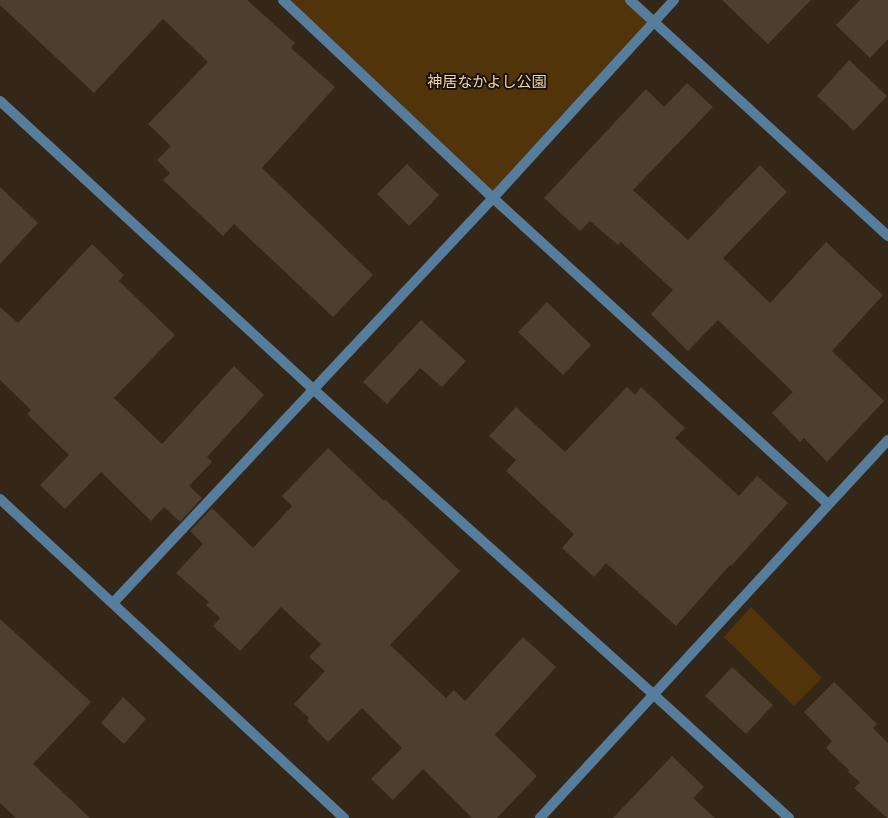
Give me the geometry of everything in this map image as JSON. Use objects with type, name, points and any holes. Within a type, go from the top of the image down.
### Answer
[{"type":"street","points":[[283,0],[493,198],[828,504]]},
{"type":"street","points":[[630,0],[888,236]]},
{"type":"street","points":[[113,603],[493,198],[674,0]]},
{"type":"street","points":[[0,101],[313,389],[789,818]]},
{"type":"street","points":[[540,818],[888,440]]},
{"type":"street","points":[[0,499],[344,818]]},
{"type":"green space","name":"神居なかよし公園","points":[[283,0],[630,0],[653,22],[493,198]]},
{"type":"green space","points":[[751,607],[822,678],[794,706],[724,637]]},
{"type":"building","points":[[0,0],[247,0],[295,43],[291,48],[335,87],[262,168],[373,275],[333,317],[234,224],[223,236],[163,180],[170,173],[157,160],[171,146],[148,124],[208,62],[163,19],[94,93],[0,5]]},
{"type":"building","points":[[722,0],[811,0],[768,44]]},
{"type":"building","points":[[860,0],[888,0],[888,39],[870,58],[836,25]]},
{"type":"building","points":[[849,60],[887,96],[854,131],[817,96]]},
{"type":"building","points":[[687,83],[713,107],[633,190],[688,240],[760,165],[787,192],[723,258],[770,303],[826,242],[883,295],[832,351],[884,401],[827,462],[804,438],[800,442],[772,413],[793,392],[718,320],[688,351],[651,314],[673,290],[621,242],[618,245],[590,221],[580,231],[544,198],[646,89],[664,107]]},
{"type":"building","points":[[407,164],[439,195],[409,226],[377,194]]},
{"type":"building","points":[[0,187],[38,223],[0,264]]},
{"type":"building","points":[[92,244],[124,275],[119,281],[175,335],[114,398],[162,444],[234,366],[264,395],[207,457],[212,462],[189,486],[202,498],[180,522],[164,507],[151,521],[101,472],[65,509],[40,485],[69,455],[27,414],[31,410],[0,380],[0,307],[18,323]]},
{"type":"building","points":[[547,302],[591,345],[563,375],[518,332]]},
{"type":"building","points":[[421,320],[466,361],[442,387],[420,368],[387,404],[363,382]]},
{"type":"building","points":[[627,387],[635,395],[641,387],[685,428],[675,438],[739,496],[757,476],[788,503],[676,626],[606,563],[594,577],[562,548],[574,534],[506,471],[516,460],[489,436],[516,407],[565,452]]},
{"type":"building","points":[[328,448],[384,501],[385,499],[460,571],[390,645],[446,698],[454,690],[465,701],[523,637],[556,667],[495,735],[537,776],[497,818],[472,818],[423,769],[393,800],[371,779],[402,748],[362,708],[328,742],[307,721],[309,718],[294,704],[325,671],[309,657],[321,644],[281,607],[240,651],[213,626],[220,618],[206,605],[209,602],[176,573],[203,544],[190,531],[212,508],[253,548],[292,506],[282,496]]},
{"type":"building","points":[[0,619],[91,702],[33,764],[90,818],[16,818],[0,803]]},
{"type":"building","points":[[732,667],[773,705],[746,734],[705,696]]},
{"type":"building","points":[[834,682],[877,724],[873,728],[888,743],[888,818],[854,788],[860,782],[826,748],[832,741],[804,712]]},
{"type":"building","points":[[123,697],[146,719],[124,744],[101,723]]},
{"type":"building","points":[[672,756],[704,787],[693,798],[715,818],[613,818]]}]
